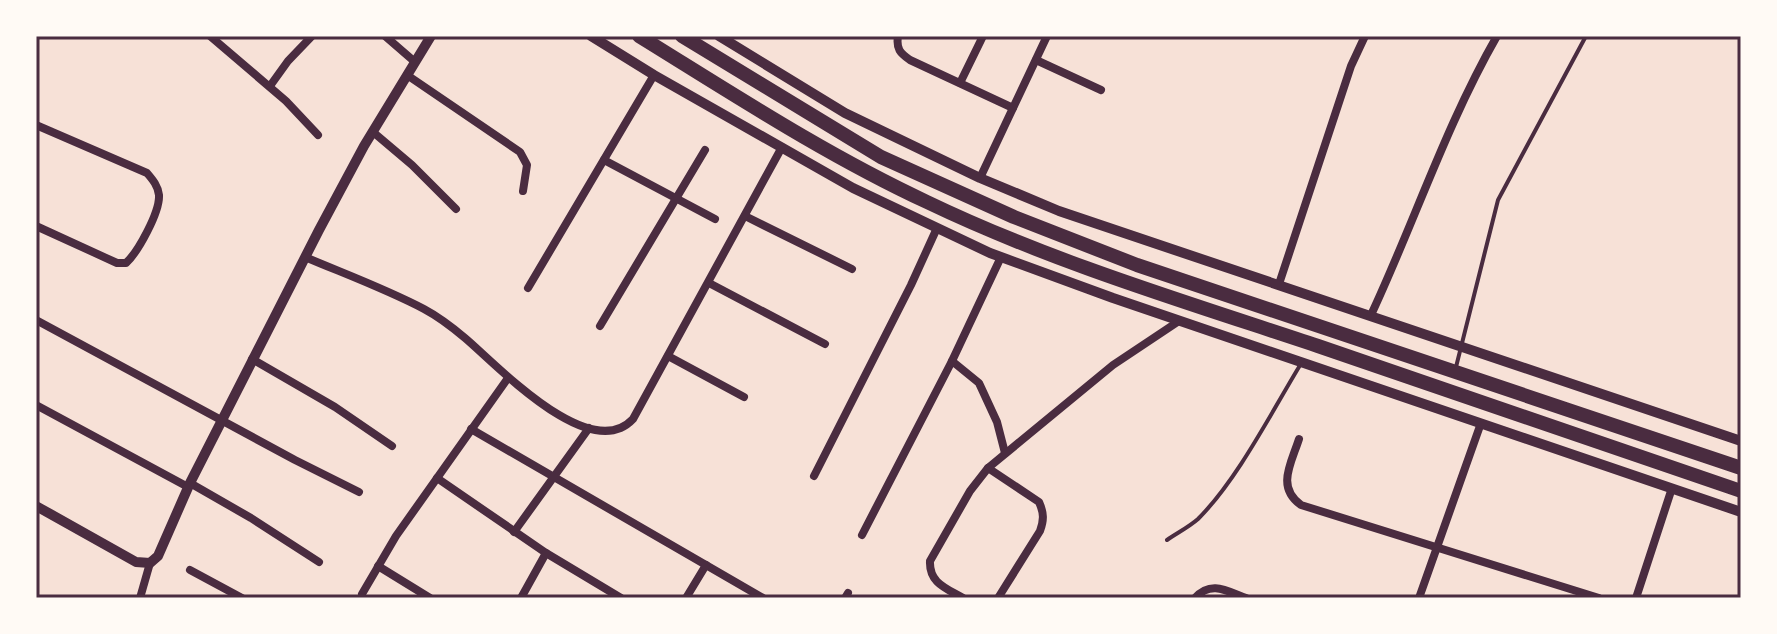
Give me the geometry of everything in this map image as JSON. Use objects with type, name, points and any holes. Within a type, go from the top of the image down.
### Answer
[{"type":"highway","points":[[639,36],[809,141],[868,173],[1004,236],[1136,286],[1454,391],[1741,491]]},
{"type":"highway","points":[[682,36],[840,134],[940,185],[1137,265],[1741,468]]},
{"type":"street","points":[[210,36],[270,86],[318,135]]},
{"type":"street","points":[[220,45],[226,36]]},
{"type":"street","points":[[270,86],[312,36]]},
{"type":"street","points":[[385,36],[415,62]]},
{"type":"street","points":[[140,598],[150,563],[163,550],[189,485],[252,359],[364,146],[431,36]]},
{"type":"street","points":[[591,36],[853,188],[1001,257],[1179,321],[1741,512]]},
{"type":"street","points":[[719,36],[845,113],[980,178],[1059,211],[1741,441]]},
{"type":"street","points":[[898,36],[900,52],[1013,108]]},
{"type":"street","points":[[960,83],[983,36]]},
{"type":"street","points":[[980,178],[1047,36]]},
{"type":"street","points":[[1279,284],[1351,66],[1365,36]]},
{"type":"street","points":[[1371,315],[1449,131],[1497,36]]},
{"type":"street","points":[[1036,60],[1101,90]]},
{"type":"street","points":[[407,75],[520,152],[527,165],[523,191]]},
{"type":"street","points":[[528,288],[654,75]]},
{"type":"street","points":[[36,125],[147,173],[156,184],[159,198],[150,225],[133,257],[126,263],[117,263],[38,228],[36,240]]},
{"type":"street","points":[[373,132],[456,209]]},
{"type":"street","points":[[305,257],[424,309],[468,340],[508,378],[564,418],[605,432],[618,430],[633,419],[782,147]]},
{"type":"street","points":[[600,326],[705,150]]},
{"type":"street","points":[[604,160],[715,219]]},
{"type":"street","points":[[745,216],[852,269]]},
{"type":"street","points":[[814,476],[937,228]]},
{"type":"street","points":[[862,535],[952,361],[1001,257]]},
{"type":"street","points":[[709,283],[825,344]]},
{"type":"street","points":[[36,320],[359,492]]},
{"type":"street","points":[[963,598],[935,582],[929,572],[930,561],[970,491],[1005,453],[1113,365],[1179,321]]},
{"type":"street","points":[[668,356],[744,397]]},
{"type":"street","points":[[252,359],[335,407],[392,446]]},
{"type":"street","points":[[952,361],[979,383],[997,422],[1005,453]]},
{"type":"street","points":[[362,594],[437,478],[508,378]]},
{"type":"street","points":[[36,405],[251,518],[319,562]]},
{"type":"street","points":[[1419,598],[1481,423]]},
{"type":"street","points":[[514,532],[589,428]]},
{"type":"street","points":[[471,429],[763,598]]},
{"type":"street","points":[[1299,439],[1287,488],[1291,497],[1301,505],[1599,598]]},
{"type":"street","points":[[988,468],[1039,502],[1044,520],[998,598]]},
{"type":"street","points":[[437,478],[607,594],[621,598]]},
{"type":"street","points":[[1636,598],[1672,488]]},
{"type":"street","points":[[36,506],[136,562],[150,563]]},
{"type":"street","points":[[521,598],[546,553]]},
{"type":"street","points":[[686,598],[706,565]]},
{"type":"street","points":[[378,566],[430,598]]},
{"type":"street","points":[[190,570],[240,598]]},
{"type":"street","points":[[1195,598],[1204,589],[1212,587],[1246,598]]},
{"type":"lane","points":[[1455,370],[1498,200],[1586,36]]},
{"type":"lane","points":[[1167,540],[1197,520],[1213,500],[1302,362]]}]
